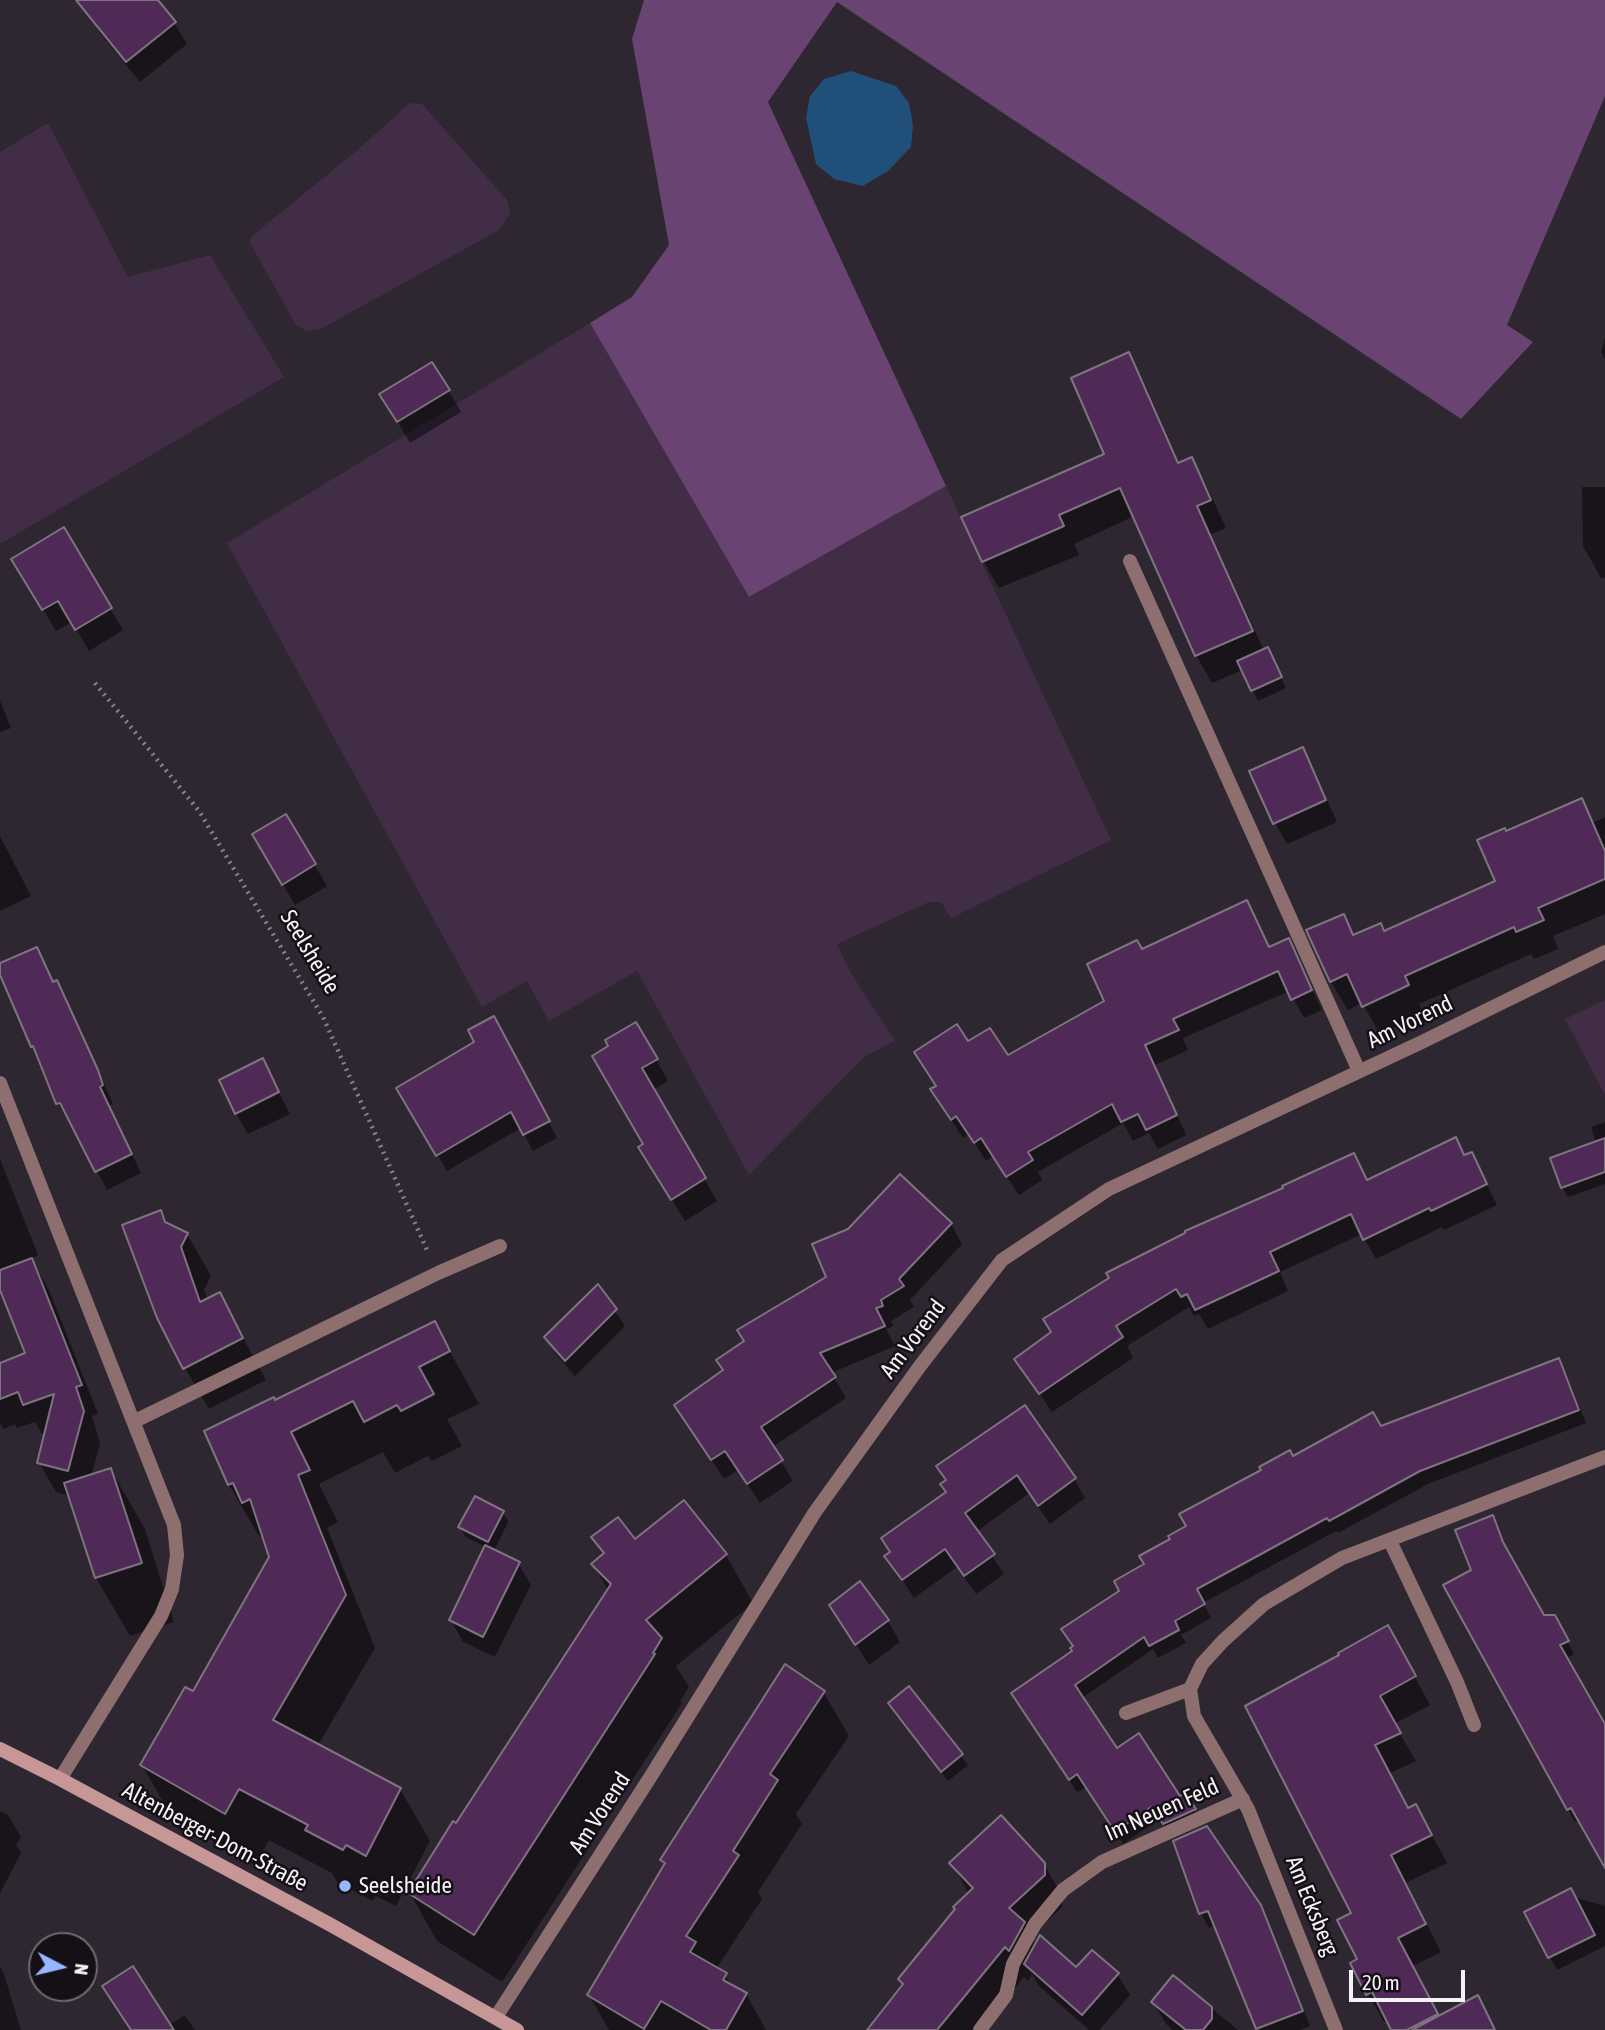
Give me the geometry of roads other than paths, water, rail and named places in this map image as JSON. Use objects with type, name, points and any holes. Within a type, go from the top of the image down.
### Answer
[{"type":"main road","name":"Altenberger-Dom-Straße","points":[[0,1749],[60,1779],[517,2030]]},
{"type":"street","points":[[1130,561],[1359,1071]]},
{"type":"street","name":"Am Vorend","points":[[496,2017],[651,1776],[815,1512],[920,1366],[1002,1260],[1109,1189],[1605,951]]},
{"type":"street","points":[[0,1083],[135,1421],[174,1525],[177,1555],[172,1589],[161,1616],[60,1779]]},
{"type":"street","points":[[135,1421],[438,1273],[500,1246]]},
{"type":"street","points":[[1126,1713],[1190,1689],[1202,1664],[1264,1604],[1342,1558],[1605,1457]]},
{"type":"street","points":[[1390,1541],[1474,1724]]},
{"type":"street","name":"Im Neuen Feld","points":[[981,2030],[1006,1995],[1013,1964],[1035,1924],[1063,1891],[1102,1862],[1243,1800],[1194,1716],[1190,1689]]},
{"type":"street","name":"Am Ecksberg","points":[[1243,1800],[1336,2030]]},
{"type":"water","points":[[851,71],[896,86],[909,103],[913,125],[911,147],[888,171],[863,186],[834,179],[816,164],[806,118],[810,96],[824,79]]},
{"type":"place","name":"Seelsheide","points":[[345,1886]]}]
